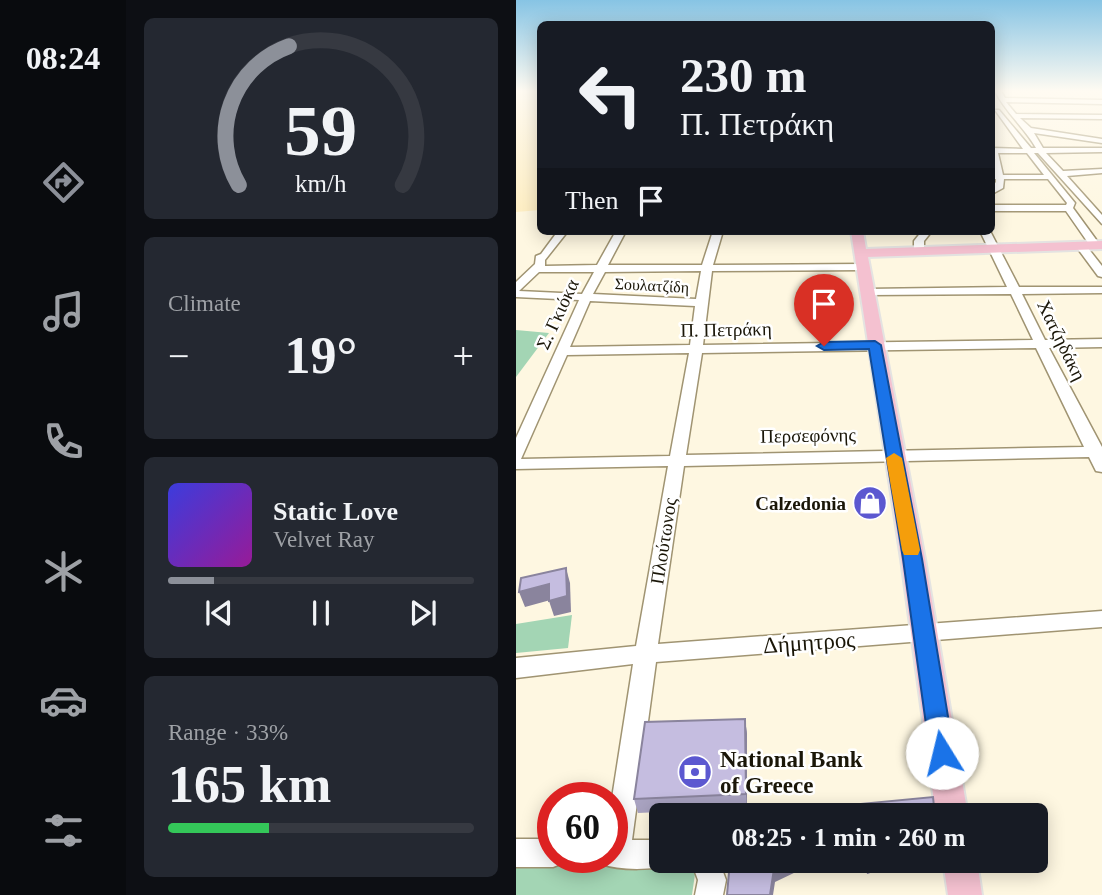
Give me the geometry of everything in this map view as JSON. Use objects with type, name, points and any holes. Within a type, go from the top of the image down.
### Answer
[{"type":"main road","points":[[858,235],[950,803]]},
{"type":"main road","points":[[862,260],[919,250],[1098,245]]},
{"type":"main road","points":[[961,873],[965,895]]},
{"type":"street","points":[[1013,133],[1071,203],[1069,208]]},
{"type":"street","points":[[1031,133],[1040,150],[1102,221]]},
{"type":"street","points":[[1047,133],[1102,141]]},
{"type":"street","points":[[995,151],[1102,150]]},
{"type":"street","points":[[1061,174],[1102,171]]},
{"type":"street","points":[[996,183],[1013,177],[1051,177]]},
{"type":"street","points":[[995,208],[1069,208]]},
{"type":"street","points":[[1069,208],[1098,245]]},
{"type":"street","points":[[516,291],[540,265],[540,258],[552,248],[560,235]]},
{"type":"street","name":"Σ. Γκιόκα","points":[[516,455],[586,297],[619,235]]},
{"type":"street","name":"Πλούτωνος","points":[[626,782],[708,267],[717,235]]},
{"type":"street","points":[[919,250],[919,241],[924,235]]},
{"type":"street","name":"Χατζηδάκη","points":[[987,235],[1099,457]]},
{"type":"street","points":[[1080,245],[1102,274]]},
{"type":"street","points":[[535,269],[708,267],[862,260]]},
{"type":"street","points":[[868,292],[1102,290]]},
{"type":"street","name":"Σουλατζίδη","points":[[516,291],[703,303]]},
{"type":"street","name":"Π. Πετράκη","points":[[561,351],[1102,343]]},
{"type":"street","name":"Περσεφόνης","points":[[516,464],[893,454],[1099,457]]},
{"type":"street","name":"Δήμητρος","points":[[516,668],[645,654],[1102,619]]},
{"type":"street","points":[[516,853],[537,853]]},
{"type":"street","points":[[628,854],[649,854]]},
{"type":"street","points":[[709,873],[711,880],[709,895]]},
{"type":"shaded area","points":[[516,133],[537,133],[537,210],[516,212]]},
{"type":"green space","points":[[516,330],[549,333],[516,377]]},
{"type":"green space","points":[[572,615],[568,648],[516,653],[516,624]]},
{"type":"green space","points":[[516,861],[537,862],[537,873],[628,873],[628,865],[649,865],[649,873],[695,873],[692,895],[516,895]]},
{"type":"building","points":[[566,568],[567,596],[549,601],[549,584],[519,592],[521,578]]},
{"type":"building","name":"National Bank of Greece","points":[[745,719],[746,794],[634,799],[645,722]]},
{"type":"building","points":[[933,797],[934,803],[870,803]]},
{"type":"building","points":[[729,873],[773,873],[770,895],[727,895]]},
{"type":"slow traffic","points":[[894,458],[911,550]]},
{"type":"place","name":"Calzedonia","points":[[870,503]]},
{"type":"place","name":"National Bank of Greece","points":[[695,772]]},
{"type":"route","points":[[824,346],[875,345],[913,559],[942,753]]}]
